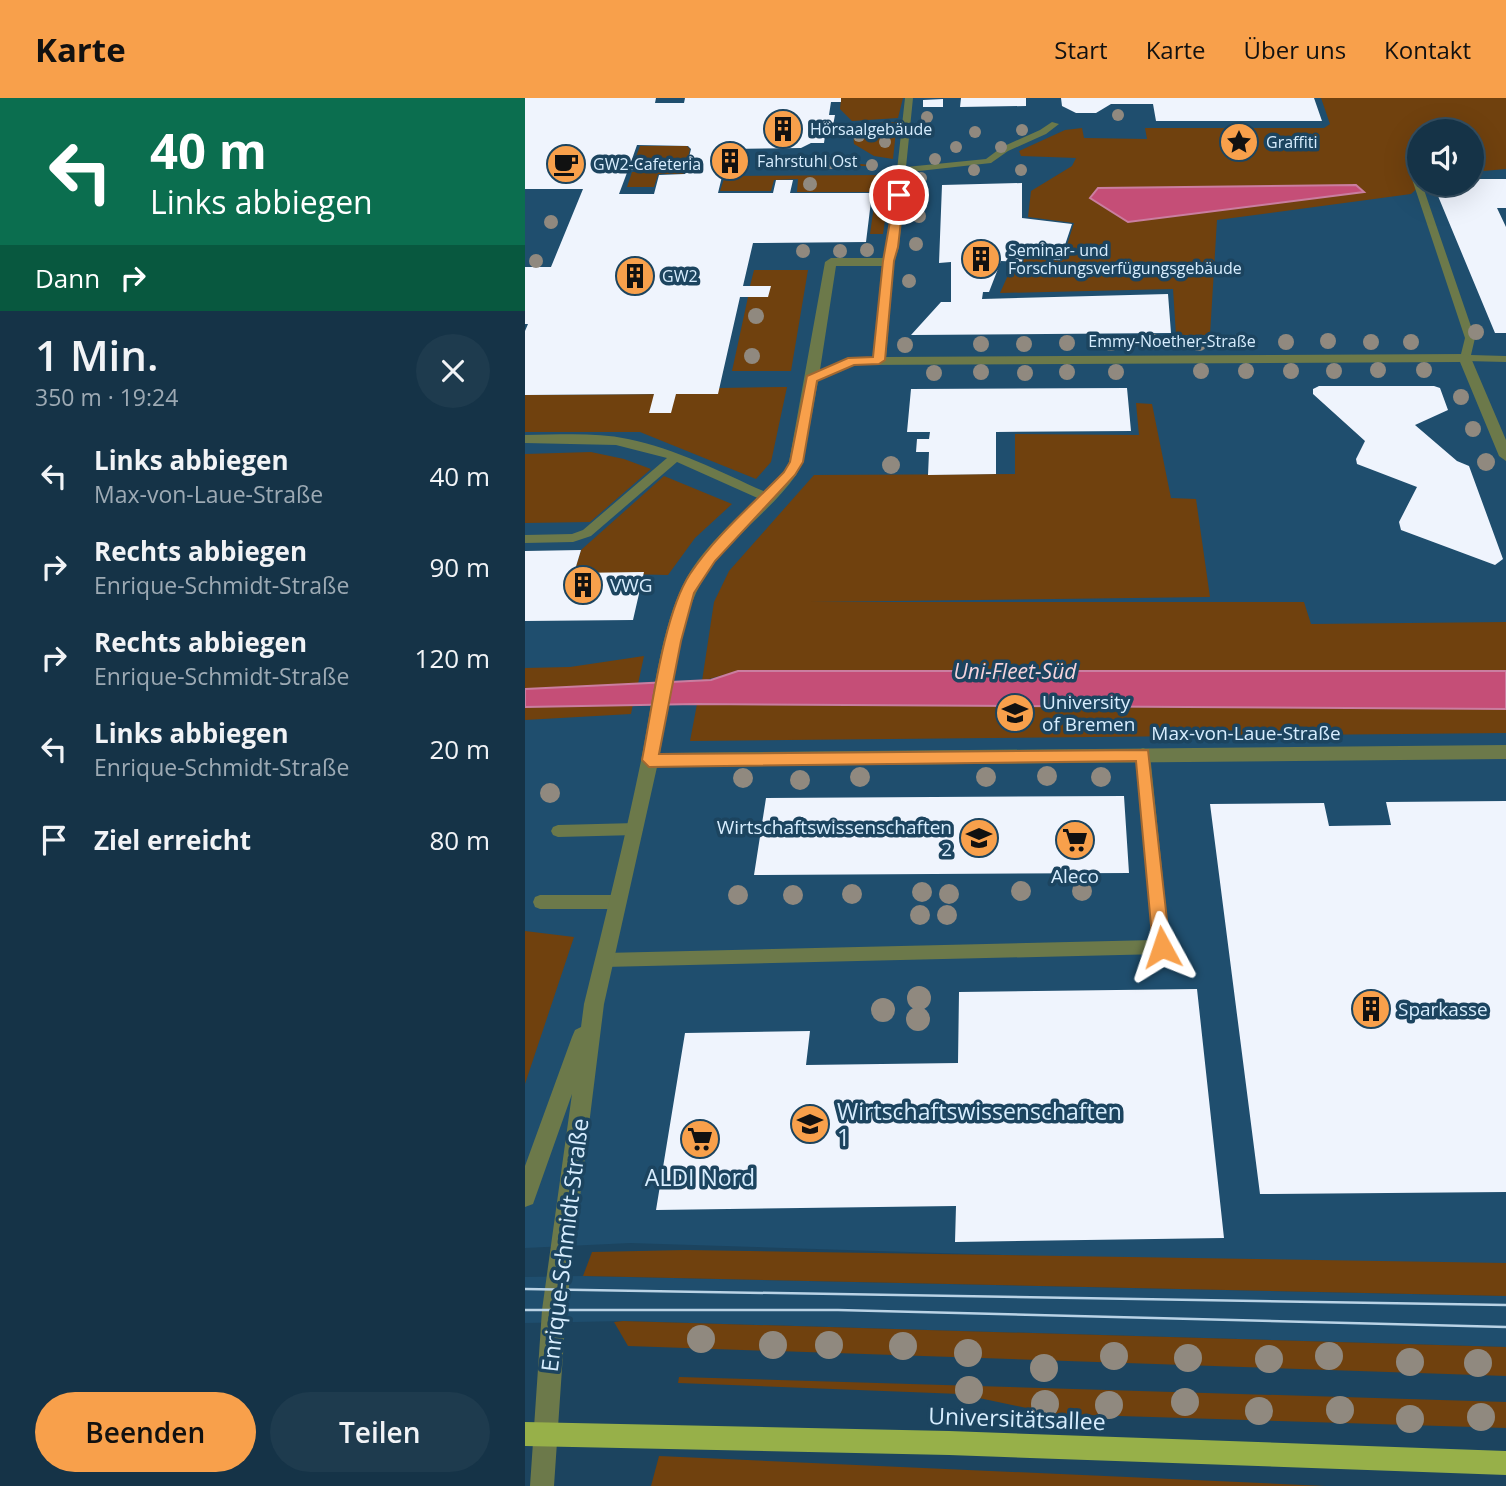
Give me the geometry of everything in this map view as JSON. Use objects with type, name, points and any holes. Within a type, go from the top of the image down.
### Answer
[{"type":"main road","name":"Universitätsallee","points":[[535,1434],[963,1444],[1506,1463]]},
{"type":"street","points":[[812,379],[852,361],[879,360],[888,261],[893,247],[901,170]]},
{"type":"street","name":"Enrique-Schmidt-Straße","points":[[542,1486],[535,1434],[594,1004],[636,829],[665,676],[682,610],[694,579],[710,557],[789,475],[796,462],[831,262],[888,261]]},
{"type":"street","points":[[1465,358],[1506,456]]},
{"type":"street","name":"Emmy-Noether-Straße","points":[[879,360],[1465,358]]},
{"type":"street","name":"Max-von-Laue-Straße","points":[[649,760],[1506,752]]},
{"type":"street","name":"Enrique-Schmidt-Straße","points":[[525,1196],[594,1004]]},
{"type":"lane","points":[[909,98],[901,170],[988,161],[1005,149],[1055,124]]},
{"type":"lane","points":[[1422,196],[1470,338],[1465,358],[1506,359]]},
{"type":"lane","points":[[525,439],[581,439],[628,443],[674,458],[766,498]]},
{"type":"lane","points":[[525,539],[573,538],[587,533],[674,458]]},
{"type":"lane","points":[[604,960],[1162,947],[1143,754]]},
{"type":"lane","points":[[558,831],[636,829]]},
{"type":"lane","points":[[540,902],[618,902]]},
{"type":"shaded area","name":"University of Bremen","points":[[525,98],[1506,98],[1506,1271],[630,1243],[525,1248]]},
{"type":"shaded area","points":[[841,98],[903,98],[898,118],[852,121],[840,109]]},
{"type":"shaded area","points":[[1321,98],[1506,98],[1506,169],[1484,171],[1484,119],[1407,119],[1407,195],[1217,220],[1210,335],[1176,335],[1173,289],[1000,293],[1013,264],[1023,263],[1024,258],[1062,261],[1074,223],[1028,217],[1031,191],[1072,166],[1076,158],[1021,156],[1019,151],[1065,130],[1082,128],[1084,138],[1147,139],[1145,128],[1324,128],[1330,124]]},
{"type":"shaded area","points":[[897,122],[893,159],[874,156],[854,144],[854,136],[862,127]]},
{"type":"shaded area","points":[[640,146],[687,146],[690,149],[684,174],[658,174],[654,187],[627,187],[632,172],[653,171],[656,163],[634,162]]},
{"type":"shaded area","points":[[793,156],[878,166],[790,166]]},
{"type":"shaded area","points":[[886,175],[891,179],[883,234],[870,234],[876,192],[797,192],[798,179],[774,180],[771,191],[720,191],[725,176]]},
{"type":"shaded area","points":[[754,270],[808,270],[791,371],[732,371],[748,297],[768,296],[770,286],[750,286]]},
{"type":"shaded area","points":[[787,387],[771,462],[756,479],[640,432],[525,432],[525,395],[676,394],[719,388]]},
{"type":"shaded area","points":[[1136,403],[1152,404],[1171,498],[1196,499],[1210,597],[811,602],[1304,602],[1311,624],[1506,622],[1506,671],[738,671],[702,681],[714,602],[729,571],[814,475],[1015,474],[1015,434],[1139,435]]},
{"type":"shaded area","points":[[591,452],[624,459],[651,469],[590,522],[525,523],[525,454]]},
{"type":"shaded area","points":[[664,476],[732,504],[695,538],[668,575],[574,573],[581,550]]},
{"type":"shaded area","points":[[644,656],[638,684],[525,689],[525,668],[570,667]]},
{"type":"shaded area","points":[[633,704],[631,714],[525,720],[525,707]]},
{"type":"shaded area","points":[[697,704],[1506,709],[1506,733],[690,741]]},
{"type":"shaded area","points":[[525,931],[574,937],[525,1084]]},
{"type":"shaded area","points":[[686,1250],[1506,1263],[1506,1296],[583,1276],[592,1252]]},
{"type":"shaded area","points":[[583,1276],[1506,1296],[1506,1347],[623,1321],[525,1323],[525,1277]]},
{"type":"shaded area","points":[[614,1322],[1506,1347],[1506,1376],[628,1346]]},
{"type":"shaded area","points":[[679,1377],[1506,1402],[1506,1428],[1055,1414],[960,1394],[678,1383]]},
{"type":"shaded area","points":[[659,1456],[1326,1486],[651,1486]]},
{"type":"water","points":[[1356,185],[1364,192],[1128,222],[1090,198],[1098,188]]},
{"type":"water","name":"Uni-Fleet-Süd","points":[[738,671],[1506,671],[1506,709],[697,704],[525,707],[525,689],[711,680]]},
{"type":"building","name":"GW2","points":[[525,98],[656,98],[655,103],[684,103],[685,98],[841,98],[841,102],[831,102],[829,115],[835,115],[831,136],[825,136],[824,143],[811,143],[801,148],[729,149],[726,159],[735,159],[734,164],[725,164],[718,193],[773,193],[776,180],[793,180],[790,193],[872,193],[866,242],[753,243],[743,286],[771,286],[768,297],[740,297],[718,394],[676,394],[671,413],[649,413],[654,394],[525,395],[525,331],[528,324],[525,324],[525,267],[551,267],[583,189],[525,189]],"holes":[[[637,145],[688,146],[691,149],[685,174],[659,175],[654,194],[619,194],[628,170],[651,170],[654,162],[631,162]]]},
{"type":"building","points":[[961,98],[1026,98],[1026,106],[960,107]]},
{"type":"building","points":[[1061,98],[1314,98],[1322,121],[1156,121],[1153,104],[1111,104],[1096,113],[1076,113],[1062,106]]},
{"type":"building","points":[[943,99],[943,107],[923,107],[923,100]]},
{"type":"building","points":[[1484,179],[1506,179],[1506,208],[1497,208],[1506,227],[1506,333],[1495,333],[1438,196],[1484,196]]},
{"type":"building","name":"Seminar- und Forschungsverfügungsgebäude","points":[[1022,183],[1022,218],[1072,224],[1060,260],[1023,256],[1022,262],[1001,261],[989,292],[983,292],[982,299],[1168,294],[1171,333],[911,335],[941,302],[951,302],[951,262],[939,263],[942,185]]},
{"type":"building","points":[[1319,386],[1440,388],[1448,410],[1415,425],[1457,461],[1469,466],[1503,559],[1495,565],[1401,530],[1399,522],[1417,487],[1357,464],[1356,459],[1365,441],[1313,394],[1313,389]]},
{"type":"building","points":[[1127,388],[1131,431],[996,432],[996,474],[928,475],[929,452],[916,452],[917,439],[929,439],[930,432],[907,432],[911,389]]},
{"type":"building","name":"VWG","points":[[581,550],[574,573],[644,572],[633,620],[525,621],[525,551]]},
{"type":"building","points":[[1124,796],[1129,873],[754,875],[766,798]]},
{"type":"building","name":"Sparkasse","points":[[1506,801],[1506,1192],[1260,1194],[1210,804],[1324,803],[1329,826],[1391,825],[1386,802]]},
{"type":"building","points":[[1197,989],[1224,1238],[955,1242],[956,1206],[656,1210],[685,1033],[810,1031],[806,1065],[958,1063],[959,992]]},
{"type":"tram line","points":[[525,1289],[1506,1305]]},
{"type":"tram line","points":[[525,1310],[838,1310],[1506,1327]]},
{"type":"place","name":"Hörsaalgebäude","points":[[783,129]]},
{"type":"place","name":"Graffiti","points":[[1239,142]]},
{"type":"place","name":"Fahrstuhl Ost","points":[[730,161]]},
{"type":"place","name":"GW2-Cafeteria","points":[[566,164]]},
{"type":"place","name":"Seminar- und Forschungsverfügungsgebäude","points":[[981,259]]},
{"type":"place","name":"GW2","points":[[635,276]]},
{"type":"place","name":"VWG","points":[[583,585]]},
{"type":"place","name":"University of Bremen","points":[[1015,713]]},
{"type":"place","name":"Wirtschaftswissenschaften 2","points":[[979,838]]},
{"type":"place","name":"Aleco","points":[[1075,840]]},
{"type":"place","name":"Sparkasse","points":[[1371,1009]]},
{"type":"place","name":"Wirtschaftswissenschaften 1","points":[[810,1124]]},
{"type":"place","name":"ALDI Nord","points":[[700,1139]]},
{"type":"route","points":[[899,195],[893,247],[888,261],[879,360],[852,361],[812,379],[803,434],[796,462],[789,475],[710,557],[694,579],[687,593],[673,641],[649,760],[1143,754],[1162,947]]}]
